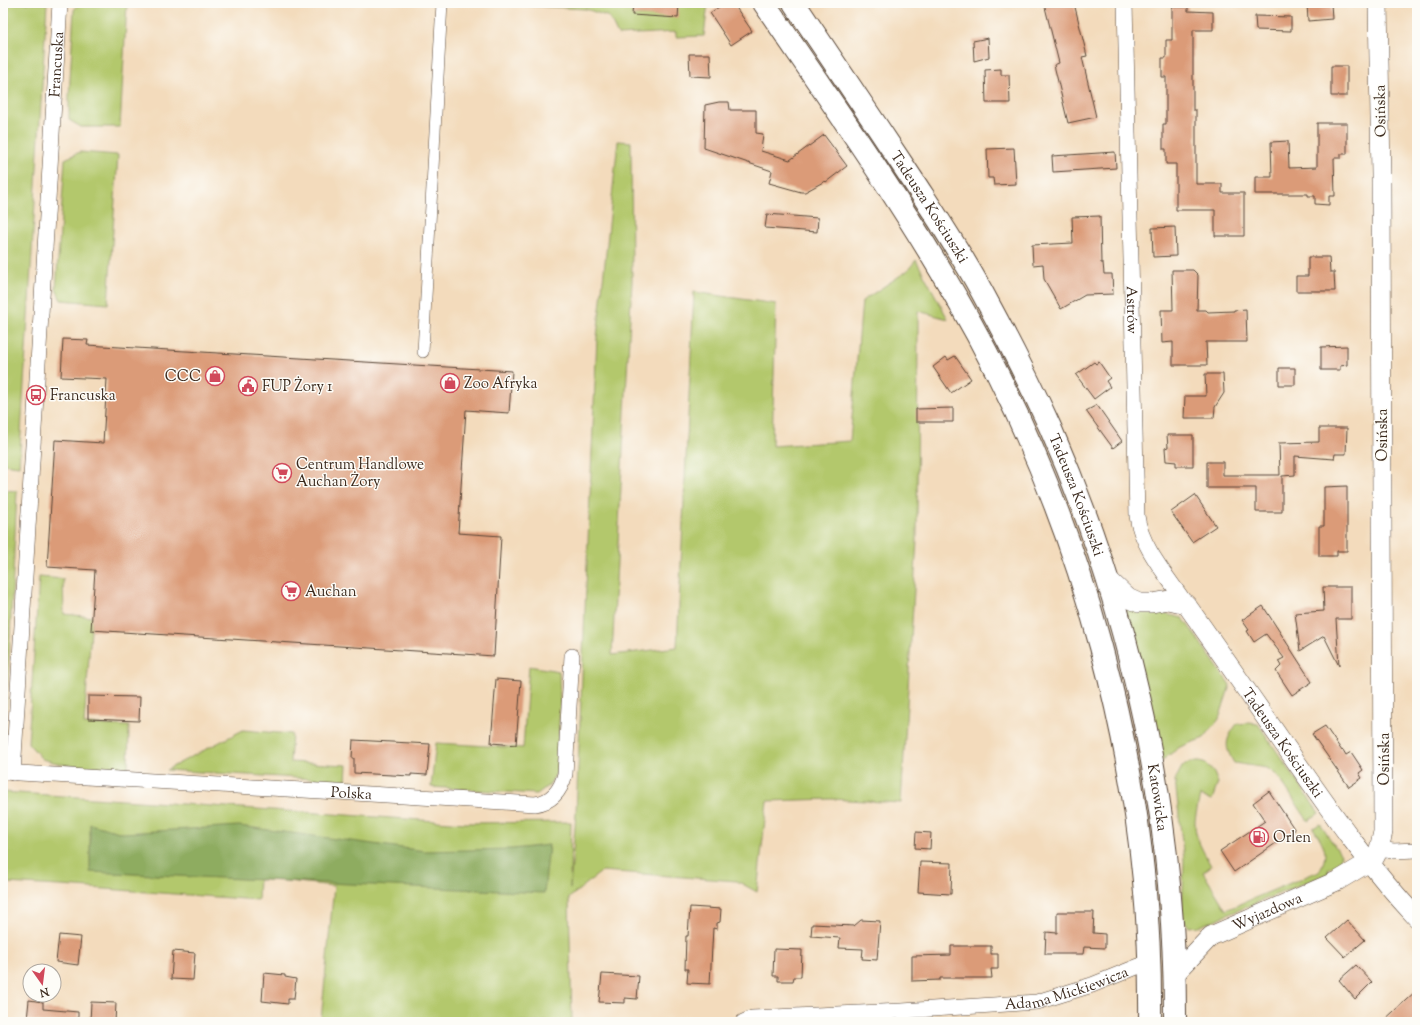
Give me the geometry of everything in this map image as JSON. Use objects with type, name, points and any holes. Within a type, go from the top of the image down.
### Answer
[{"type":"main road","name":"Tadeusza Kościuszki","points":[[764,3],[862,147],[913,225],[957,298],[998,374],[1025,432],[1066,535],[1084,590]]},
{"type":"main road","name":"Tadeusza Kościuszki","points":[[794,3],[915,184],[981,290],[1021,365],[1050,426],[1107,578]]},
{"type":"main road","name":"Katowicka","points":[[1107,578],[1129,656],[1158,794],[1171,907],[1174,975],[1174,1022]]},
{"type":"main road","name":"Katowicka","points":[[1084,590],[1118,714],[1133,802],[1145,898],[1149,962],[1150,1022]]},
{"type":"street","name":"Francuska","points":[[8,773],[60,3]]},
{"type":"street","points":[[424,352],[424,321],[442,3]]},
{"type":"street","name":"Astrów","points":[[1125,3],[1137,516],[1144,542],[1186,604]]},
{"type":"street","name":"Osińska","points":[[1374,856],[1383,832],[1384,791],[1381,183],[1378,3]]},
{"type":"street","name":"Tadeusza Kościuszki","points":[[1107,578],[1128,598],[1139,603],[1146,604],[1169,600],[1186,604],[1334,815],[1374,856],[1399,899],[1417,918]]},
{"type":"street","name":"Polska","points":[[8,773],[527,804],[543,803],[550,800],[556,794],[563,782],[565,774],[572,656]]},
{"type":"street","points":[[1374,856],[1394,851],[1417,850]]},
{"type":"street","name":"Wyjazdowa","points":[[1174,975],[1211,936],[1339,880],[1374,856]]},
{"type":"street","name":"Adama Mickiewicza","points":[[743,1022],[752,1018],[902,1011],[1037,1002],[1092,985],[1149,962]]},
{"type":"green space","points":[[3,3],[47,3],[19,466],[3,464]]},
{"type":"green space","points":[[79,3],[127,3],[120,127],[81,127],[69,120],[74,10]]},
{"type":"green space","points":[[481,3],[633,3],[632,15],[677,17],[678,3],[708,3],[704,36],[676,37],[676,32],[618,35],[609,17],[586,9]]},
{"type":"green space","points":[[618,141],[631,142],[632,281],[612,655],[677,647],[694,292],[776,304],[772,446],[850,441],[862,301],[907,271],[916,260],[948,319],[918,311],[917,540],[901,803],[831,799],[767,801],[757,892],[737,881],[602,871],[569,898],[572,1022],[319,1022],[321,1020],[334,886],[259,878],[258,900],[6,883],[3,859],[3,792],[466,823],[571,822],[570,889],[576,813],[597,337]]},
{"type":"green space","points":[[80,152],[118,155],[108,304],[61,300],[56,289],[65,159]]},
{"type":"green space","points":[[3,490],[17,491],[5,739],[3,741]]},
{"type":"green space","points":[[39,577],[63,579],[64,614],[92,617],[84,724],[129,726],[128,771],[61,764],[42,759],[28,743]]},
{"type":"green space","points":[[1124,605],[1183,618],[1230,685],[1219,719],[1204,738],[1180,747],[1161,761]]},
{"type":"green space","points":[[529,666],[559,671],[560,701],[557,772],[549,785],[537,794],[431,787],[436,743],[523,748]]},
{"type":"green space","points":[[1237,724],[1258,724],[1319,813],[1308,821],[1278,776],[1267,768],[1234,763],[1227,747],[1228,739]]},
{"type":"green space","points":[[243,730],[292,734],[290,762],[347,765],[346,781],[166,770]]},
{"type":"green space","points":[[1190,762],[1200,762],[1206,764],[1214,773],[1218,783],[1212,800],[1200,796],[1195,818],[1195,827],[1200,845],[1211,866],[1203,872],[1226,910],[1319,871],[1325,854],[1323,844],[1313,828],[1320,824],[1341,855],[1339,862],[1328,869],[1329,873],[1200,926],[1189,927],[1182,917],[1184,860],[1175,780],[1182,767]]},
{"type":"green space","points":[[90,824],[123,833],[239,826],[425,851],[513,849],[549,845],[544,893],[90,872]]},
{"type":"building","points":[[633,3],[679,3],[678,18],[632,15]]},
{"type":"building","points":[[725,3],[733,3],[752,31],[731,45],[710,13]]},
{"type":"building","points":[[1044,3],[1074,3],[1087,56],[1082,57],[1096,117],[1068,123],[1054,65],[1059,63]]},
{"type":"building","points":[[1307,3],[1331,3],[1332,19],[1308,21]]},
{"type":"building","points":[[1172,7],[1188,7],[1188,11],[1213,12],[1213,30],[1193,30],[1193,110],[1196,110],[1196,184],[1222,184],[1222,193],[1244,193],[1244,236],[1215,236],[1215,210],[1176,210],[1176,164],[1166,164],[1166,149],[1163,149],[1163,124],[1166,124],[1166,77],[1162,77],[1162,58],[1166,58],[1166,40],[1172,40]]},
{"type":"building","points":[[1255,16],[1291,17],[1291,31],[1256,30]]},
{"type":"building","points":[[988,38],[989,57],[974,61],[973,41]]},
{"type":"building","points":[[689,54],[710,54],[711,77],[690,76]]},
{"type":"building","points":[[1331,66],[1347,66],[1347,96],[1331,96]]},
{"type":"building","points":[[1001,69],[1001,75],[1009,75],[1010,103],[986,103],[985,70]]},
{"type":"building","points":[[719,102],[729,102],[730,110],[756,110],[756,133],[763,134],[761,151],[790,160],[824,135],[847,166],[826,182],[825,181],[805,192],[769,183],[772,171],[704,148],[705,105]]},
{"type":"building","points":[[1317,123],[1347,123],[1347,154],[1341,154],[1341,158],[1334,158],[1335,196],[1329,196],[1329,205],[1315,204],[1315,196],[1308,196],[1308,194],[1255,194],[1255,177],[1272,177],[1271,142],[1288,141],[1289,168],[1317,167]]},
{"type":"building","points":[[1014,148],[1016,184],[994,185],[993,178],[988,178],[987,149]]},
{"type":"building","points":[[1115,152],[1116,168],[1053,172],[1052,156]]},
{"type":"building","points":[[767,214],[818,218],[817,232],[765,228]]},
{"type":"building","points":[[1100,216],[1101,263],[1103,263],[1104,274],[1112,274],[1113,294],[1085,295],[1061,309],[1044,279],[1043,264],[1033,265],[1032,245],[1073,243],[1072,217]]},
{"type":"building","points":[[1175,227],[1176,256],[1153,257],[1152,228]]},
{"type":"building","points":[[1308,257],[1329,257],[1330,272],[1334,272],[1335,291],[1296,291],[1296,276],[1308,276]]},
{"type":"building","points":[[1172,270],[1193,270],[1198,275],[1197,310],[1206,310],[1208,312],[1246,309],[1247,342],[1206,342],[1207,365],[1173,365],[1173,342],[1162,343],[1161,310],[1173,310]]},
{"type":"building","name":"Centrum Handlowe Auchan Żory","points":[[63,339],[88,340],[87,345],[512,371],[509,413],[466,410],[458,533],[501,536],[494,656],[91,630],[95,570],[47,567],[55,440],[103,443],[107,379],[61,377]]},
{"type":"building","points":[[1347,346],[1347,365],[1340,366],[1340,370],[1321,370],[1321,347]]},
{"type":"building","points":[[955,356],[971,379],[951,393],[933,367],[946,357],[948,360]]},
{"type":"building","points":[[1094,362],[1096,364],[1099,362],[1110,378],[1106,381],[1110,387],[1094,399],[1076,375]]},
{"type":"building","points":[[1279,368],[1295,368],[1295,385],[1279,385]]},
{"type":"building","points":[[1205,374],[1223,374],[1224,393],[1215,407],[1214,418],[1184,418],[1185,396],[1206,396]]},
{"type":"building","points":[[1097,405],[1122,441],[1113,448],[1086,411]]},
{"type":"building","points":[[953,408],[953,422],[916,422],[916,409]]},
{"type":"building","points":[[1319,428],[1347,428],[1346,454],[1335,454],[1334,459],[1295,456],[1295,475],[1282,476],[1282,512],[1256,512],[1256,488],[1207,488],[1207,462],[1223,462],[1223,475],[1280,475],[1279,443],[1319,442]]},
{"type":"building","points":[[1167,435],[1193,435],[1193,466],[1176,466],[1176,462],[1166,461],[1165,448],[1168,447]]},
{"type":"building","points":[[1347,486],[1347,551],[1337,551],[1337,556],[1319,556],[1319,526],[1324,526],[1324,487]]},
{"type":"building","points":[[1195,495],[1216,526],[1192,542],[1171,512]]},
{"type":"building","points":[[1323,587],[1351,587],[1351,619],[1336,619],[1339,666],[1324,636],[1300,651],[1295,613],[1324,611]]},
{"type":"building","points":[[1263,606],[1312,682],[1292,695],[1276,671],[1281,666],[1278,661],[1284,658],[1266,634],[1254,642],[1247,631],[1249,630],[1242,620]]},
{"type":"building","points":[[496,679],[521,681],[516,745],[491,743]]},
{"type":"building","points":[[88,696],[140,697],[139,721],[88,719]]},
{"type":"building","points":[[1325,726],[1342,751],[1343,750],[1346,755],[1351,752],[1363,770],[1359,773],[1362,778],[1349,787],[1312,734]]},
{"type":"building","points":[[353,740],[430,744],[427,775],[411,774],[411,776],[354,773],[354,758],[352,758]]},
{"type":"building","points":[[1269,791],[1295,830],[1234,872],[1220,851],[1265,821],[1253,803]]},
{"type":"building","points":[[916,832],[931,833],[930,849],[915,848]]},
{"type":"building","points":[[920,862],[952,863],[951,894],[918,892]]},
{"type":"building","points":[[690,907],[721,909],[720,922],[717,923],[717,929],[713,928],[710,984],[687,983],[688,969],[685,969],[686,936],[688,936]]},
{"type":"building","points":[[1057,912],[1094,912],[1093,933],[1105,934],[1105,948],[1084,947],[1083,954],[1045,954],[1046,932],[1057,933]]},
{"type":"building","points":[[861,920],[880,921],[877,960],[862,959],[863,949],[839,948],[840,938],[811,936],[812,924],[854,926]]},
{"type":"building","points":[[1347,920],[1365,940],[1345,957],[1327,938]]},
{"type":"building","points":[[59,935],[81,937],[78,965],[56,962]]},
{"type":"building","points":[[951,946],[991,946],[991,954],[998,954],[998,969],[991,969],[992,978],[940,978],[940,980],[912,981],[912,956],[951,955]]},
{"type":"building","points":[[774,949],[802,950],[801,977],[794,977],[793,981],[778,981],[778,976],[773,976]]},
{"type":"building","points":[[173,951],[195,953],[193,980],[171,979]]},
{"type":"building","points":[[1356,965],[1372,982],[1355,999],[1339,980]]},
{"type":"building","points":[[264,973],[285,975],[285,977],[296,979],[294,999],[288,999],[288,1004],[262,1001]]},
{"type":"building","points":[[602,974],[639,976],[637,999],[625,998],[625,1003],[599,1002]]},
{"type":"building","points":[[1417,990],[1417,1022],[1382,1022]]},
{"type":"building","points":[[91,1002],[116,1003],[115,1022],[90,1022]]},
{"type":"building","points":[[29,1003],[43,1003],[43,1009],[78,1012],[78,1022],[43,1022],[27,1020]]},
{"type":"place","name":"CCC","points":[[215,376]]},
{"type":"place","name":"Zoo Afryka","points":[[450,383]]},
{"type":"place","name":"FUP Żory 1","points":[[248,386]]},
{"type":"place","name":"Francuska","points":[[36,395]]},
{"type":"place","name":"Centrum Handlowe Auchan Żory","points":[[282,473]]},
{"type":"place","name":"Auchan","points":[[291,591]]},
{"type":"place","name":"Orlen","points":[[1259,837]]}]
